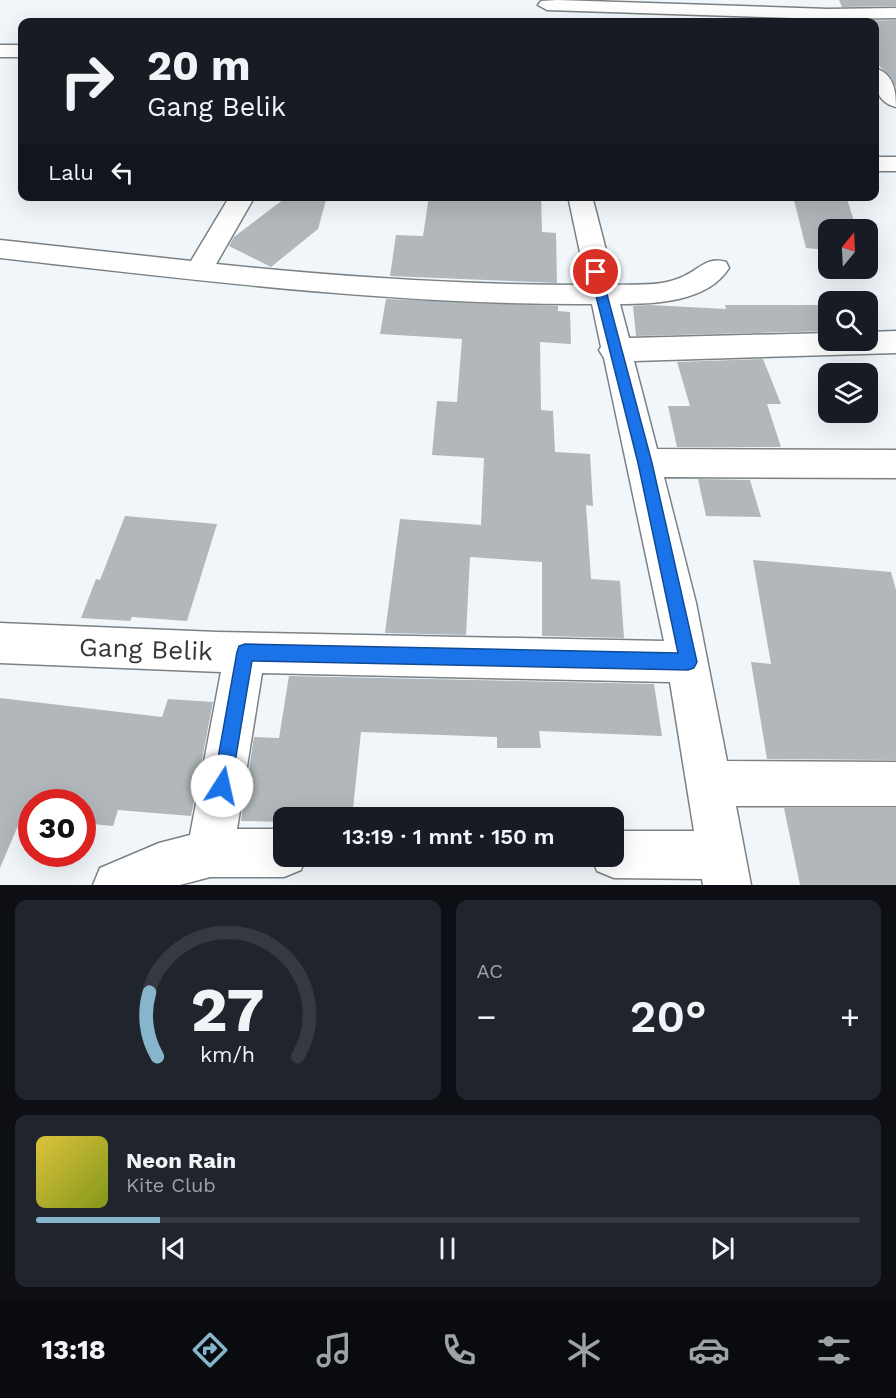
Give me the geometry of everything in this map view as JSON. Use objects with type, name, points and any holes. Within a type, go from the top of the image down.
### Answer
[{"type":"street","points":[[547,9],[896,13]]},
{"type":"street","points":[[0,51],[18,51]]},
{"type":"street","points":[[879,69],[896,101]]},
{"type":"street","points":[[879,164],[896,164]]},
{"type":"street","points":[[199,270],[240,201]]},
{"type":"street","points":[[581,201],[601,294],[645,463],[688,662],[707,783],[724,870],[624,855]]},
{"type":"street","points":[[0,249],[317,284],[490,295],[661,294],[694,283],[716,268]]},
{"type":"street","points":[[615,350],[896,342]]},
{"type":"street","points":[[645,463],[896,464]]},
{"type":"street","name":"Gang Belik","points":[[0,643],[245,652],[688,662]]},
{"type":"street","points":[[210,853],[245,652]]},
{"type":"street","points":[[707,783],[896,784]]},
{"type":"street","points":[[117,885],[159,867],[210,853],[273,853]]},
{"type":"building","points":[[839,0],[896,0],[896,6],[842,7]]},
{"type":"building","points":[[879,20],[896,20],[896,87],[891,77],[879,66]]},
{"type":"building","points":[[281,201],[326,201],[318,229],[271,267],[229,246],[234,237]]},
{"type":"building","points":[[428,201],[541,201],[542,232],[556,233],[557,283],[390,276],[396,235],[423,236]]},
{"type":"building","points":[[794,201],[848,201],[853,219],[818,219],[818,249],[806,248]]},
{"type":"building","points":[[386,299],[558,306],[558,311],[570,312],[571,344],[540,342],[541,410],[553,411],[555,452],[590,454],[593,506],[586,505],[591,579],[620,581],[624,638],[542,636],[542,562],[470,557],[466,635],[385,633],[400,519],[481,525],[484,458],[432,455],[437,401],[457,402],[462,339],[380,334]]},
{"type":"building","points":[[725,305],[818,305],[818,331],[636,336],[633,306],[726,309]]},
{"type":"building","points":[[763,359],[781,404],[767,404],[781,447],[677,447],[668,406],[690,406],[677,362]]},
{"type":"building","points":[[698,479],[750,480],[761,517],[706,516]]},
{"type":"building","points":[[125,516],[217,524],[187,621],[132,617],[130,621],[81,618],[96,579],[100,580]]},
{"type":"building","points":[[753,560],[891,572],[896,590],[896,760],[767,759],[751,662],[771,664]]},
{"type":"building","points":[[289,676],[654,684],[662,736],[539,731],[541,748],[497,748],[497,737],[361,732],[353,807],[273,807],[273,822],[241,821],[254,737],[279,738]]},
{"type":"building","points":[[0,698],[162,717],[168,699],[213,702],[191,816],[118,810],[113,826],[96,824],[96,789],[18,789],[18,826],[0,868]]},
{"type":"building","points":[[784,808],[896,808],[896,885],[800,885]]},
{"type":"route","points":[[222,786],[245,652],[688,662],[645,463],[596,272]]}]
